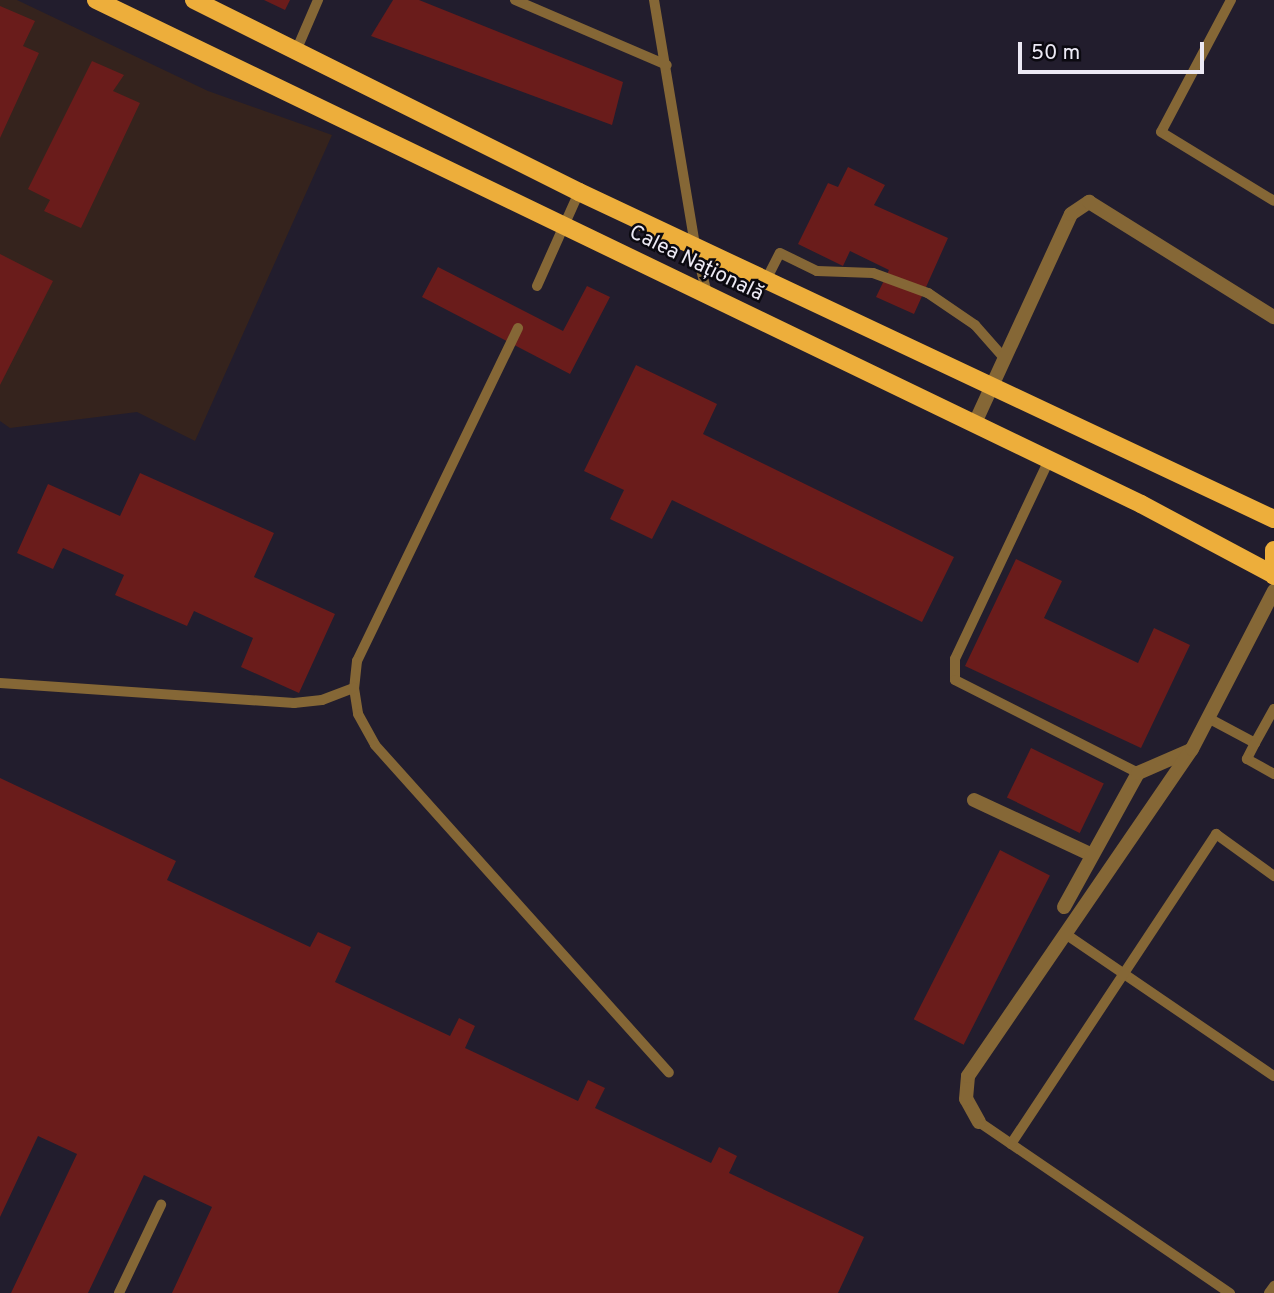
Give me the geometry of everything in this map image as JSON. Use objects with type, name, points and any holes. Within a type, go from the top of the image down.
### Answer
[{"type":"main road","name":"Calea Națională","points":[[96,0],[115,4],[564,226],[1049,460],[1274,576]]},
{"type":"main road","name":"Calea Națională","points":[[194,0],[579,192],[1274,519]]},
{"type":"main road","points":[[1274,550],[1274,576]]},
{"type":"street","points":[[974,425],[1071,214],[1089,202],[1274,317]]},
{"type":"street","points":[[979,1122],[966,1099],[968,1076],[1192,749],[1210,719],[1274,591]]},
{"type":"street","points":[[1064,906],[1138,773],[1192,749]]},
{"type":"street","points":[[974,800],[1092,855]]},
{"type":"lane","points":[[296,51],[318,0]]},
{"type":"lane","points":[[515,0],[667,65]]},
{"type":"lane","points":[[654,0],[667,65],[695,246],[707,295]]},
{"type":"lane","points":[[1231,0],[1161,132],[1274,201]]},
{"type":"lane","points":[[537,286],[579,192]]},
{"type":"lane","points":[[766,280],[780,253],[817,271],[873,273],[929,293],[975,325],[1005,359]]},
{"type":"lane","points":[[518,328],[356,661],[354,688],[358,714],[375,746],[669,1073]]},
{"type":"lane","points":[[1049,460],[955,659],[955,680],[1138,773]]},
{"type":"lane","points":[[0,683],[294,703],[322,700],[354,688]]},
{"type":"lane","points":[[1274,709],[1247,759],[1274,774]]},
{"type":"lane","points":[[1210,719],[1255,743]]},
{"type":"lane","points":[[1011,1144],[1126,975],[1216,834],[1274,876]]},
{"type":"lane","points":[[1067,935],[1274,1076]]},
{"type":"lane","points":[[979,1122],[1230,1293]]},
{"type":"lane","points":[[119,1293],[161,1205]]},
{"type":"lane","points":[[1269,1293],[1274,1286]]},
{"type":"shaded area","points":[[0,0],[17,0],[208,91],[332,135],[195,441],[137,412],[10,428],[0,421]]},
{"type":"building","points":[[264,0],[290,0],[285,10]]},
{"type":"building","points":[[393,0],[419,0],[623,82],[612,125],[371,36]]},
{"type":"building","points":[[0,6],[35,21],[23,46],[39,53],[0,138]]},
{"type":"building","points":[[92,61],[124,75],[113,91],[140,103],[81,228],[44,211],[50,200],[28,189]]},
{"type":"building","points":[[848,167],[885,185],[874,205],[948,238],[914,314],[876,297],[889,270],[850,251],[843,266],[798,244],[828,183],[838,187]]},
{"type":"building","points":[[0,254],[53,281],[0,385]]},
{"type":"building","points":[[438,267],[563,331],[587,286],[610,297],[570,374],[422,297]]},
{"type":"building","points":[[636,365],[717,404],[703,434],[954,557],[922,622],[672,500],[652,539],[610,519],[624,490],[584,471]]},
{"type":"building","points":[[140,473],[274,533],[254,577],[335,614],[299,693],[241,667],[253,638],[194,611],[187,626],[115,595],[124,575],[63,548],[53,569],[17,553],[48,484],[120,516]]},
{"type":"building","points":[[1016,559],[1062,581],[1044,618],[1138,663],[1154,628],[1190,645],[1141,748],[965,666]]},
{"type":"building","points":[[1031,748],[1104,784],[1080,833],[1007,797]]},
{"type":"building","points":[[0,778],[176,861],[167,880],[310,947],[318,932],[351,947],[335,982],[450,1036],[459,1018],[475,1026],[465,1048],[578,1101],[588,1080],[605,1088],[595,1108],[711,1163],[719,1147],[737,1156],[729,1173],[864,1237],[838,1293],[172,1293],[212,1207],[144,1175],[88,1293],[11,1293],[77,1154],[38,1136],[0,1217]]},
{"type":"building","points":[[1000,850],[1050,875],[964,1045],[914,1019]]}]
